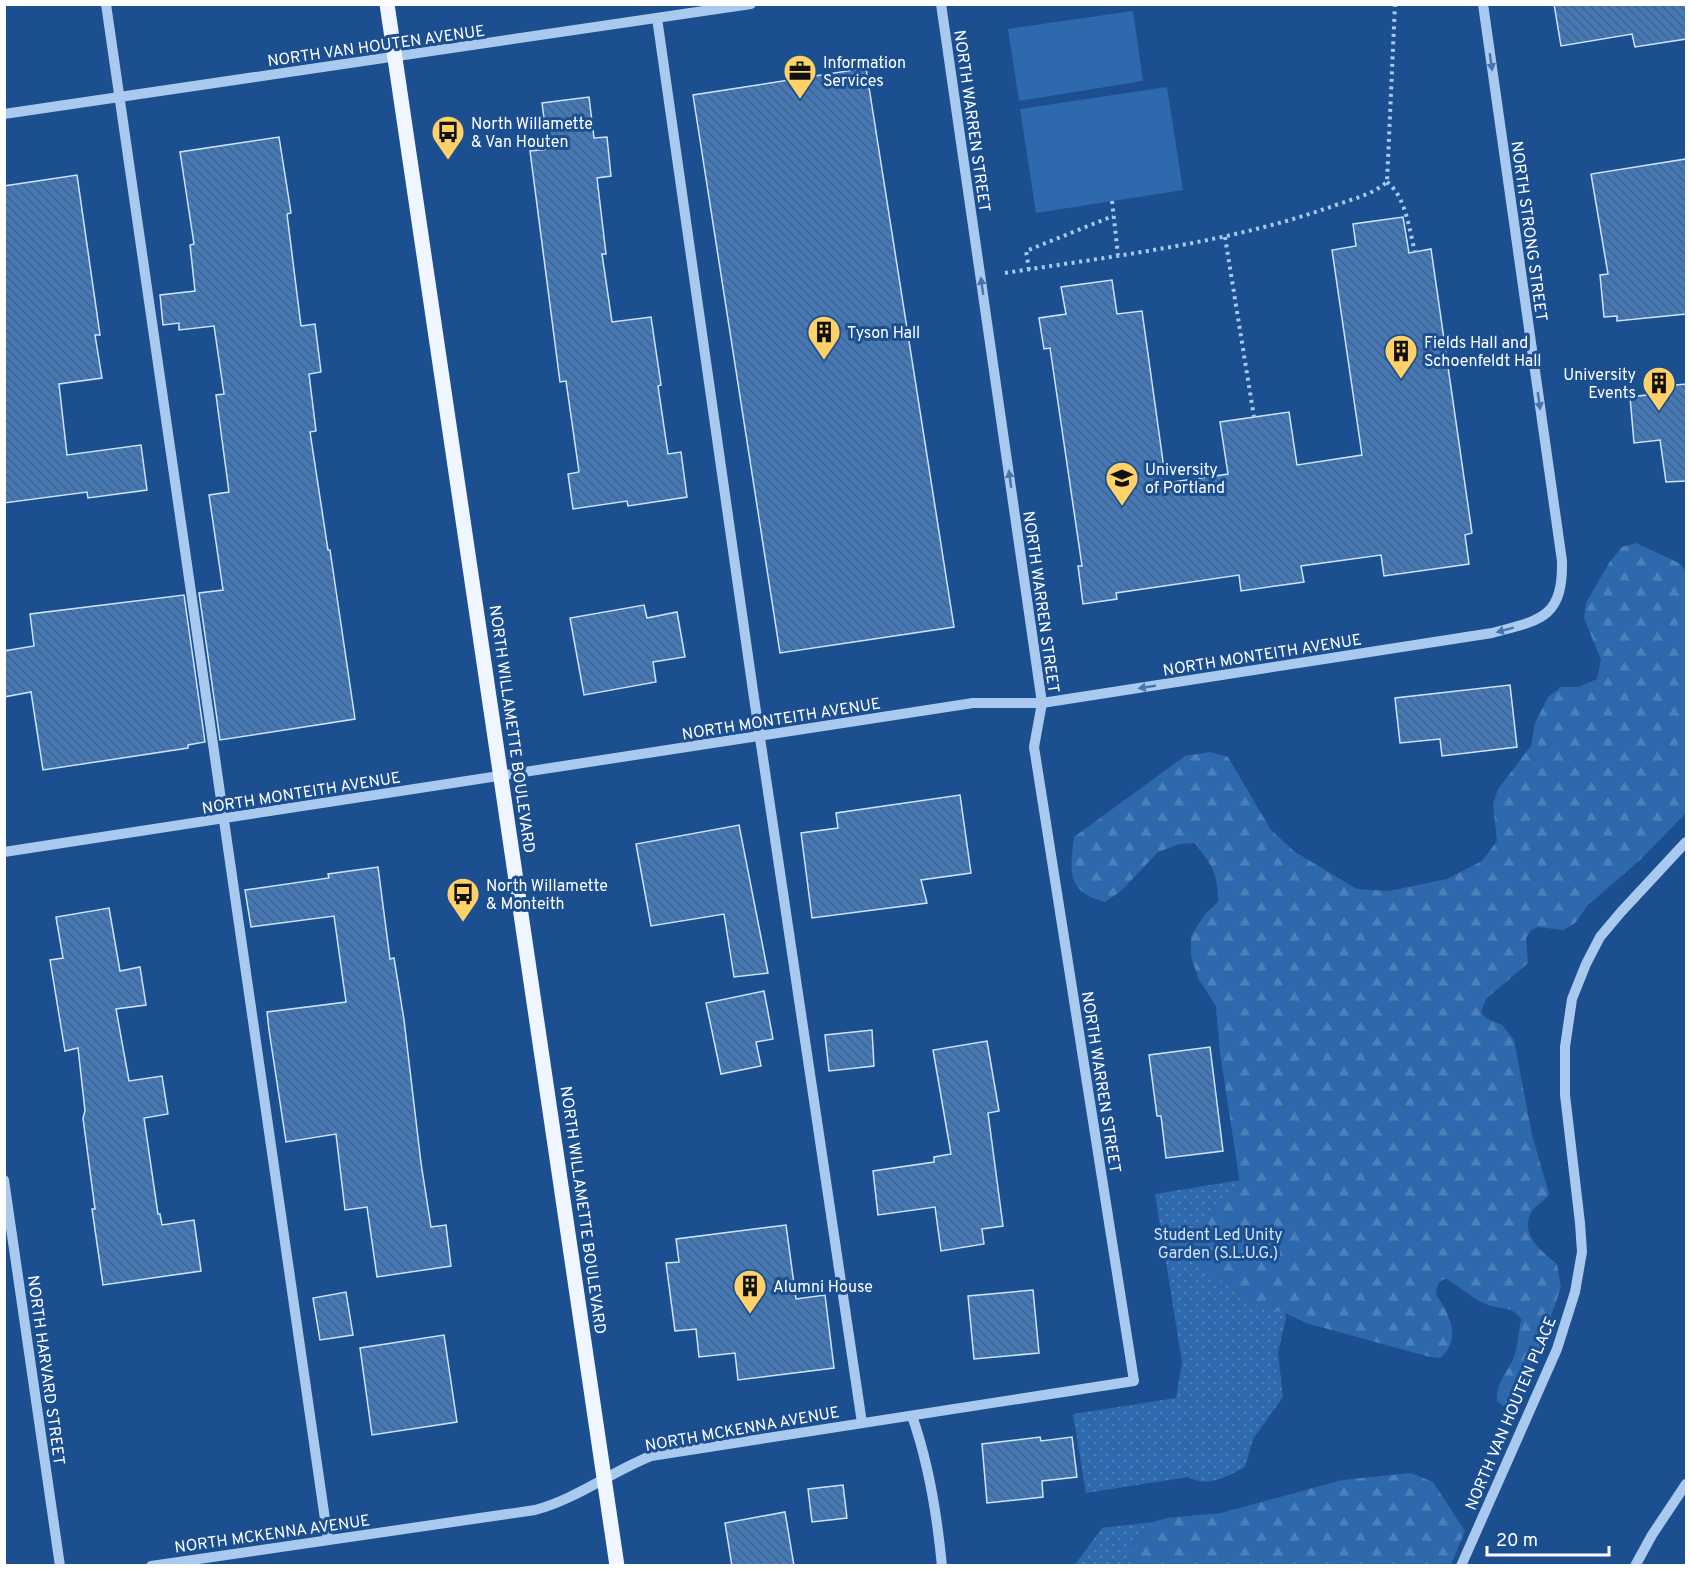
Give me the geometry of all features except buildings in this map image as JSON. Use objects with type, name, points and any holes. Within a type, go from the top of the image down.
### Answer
[{"type":"main road","name":"NORTH WILLAMETTE BOULEVARD","points":[[387,4],[617,1566]]},
{"type":"street","points":[[106,4],[328,1540]]},
{"type":"street","name":"NORTH VAN HOUTEN AVENUE","points":[[4,114],[751,4]]},
{"type":"street","name":"NORTH WARREN STREET","points":[[940,4],[1042,704],[1034,747],[1134,1381]]},
{"type":"street","name":"NORTH STRONG STREET","points":[[1483,4],[1562,561],[1562,585],[1556,604]]},
{"type":"street","points":[[657,18],[760,737],[862,1423]]},
{"type":"street","name":"NORTH MONTEITH AVENUE","points":[[4,852],[973,703],[1042,704],[1492,633],[1534,621],[1556,604]]},
{"type":"street","name":"NORTH VAN HOUTEN PLACE","points":[[1461,1566],[1557,1349],[1575,1293],[1582,1252],[1565,1095],[1565,1047],[1572,999],[1586,964],[1600,938],[1686,842]]},
{"type":"street","name":"NORTH HARVARD STREET","points":[[4,1180],[60,1566]]},
{"type":"street","name":"NORTH MCKENNA AVENUE","points":[[152,1566],[535,1510],[557,1504],[632,1463],[651,1456],[1134,1381]]},
{"type":"street","points":[[912,1416],[925,1451],[933,1489],[942,1566]]},
{"type":"street","points":[[1635,1566],[1652,1535],[1686,1484]]},
{"type":"path","points":[[1113,216],[1026,252],[1029,270],[1226,237],[1312,214],[1378,190],[1387,182],[1395,4]]},
{"type":"path","points":[[1387,182],[1395,188],[1401,199],[1415,252]]},
{"type":"path","points":[[1112,201],[1118,255]]},
{"type":"path","points":[[1226,237],[1254,417]]},
{"type":"green space","points":[[1133,11],[1143,81],[1019,101],[1008,29]]},
{"type":"green space","points":[[1167,87],[1183,190],[1036,213],[1020,109]]},
{"type":"green space","points":[[1636,543],[1679,563],[1686,571],[1686,813],[1641,859],[1588,905],[1575,923],[1563,930],[1538,927],[1531,930],[1526,938],[1528,963],[1486,999],[1481,1012],[1486,1018],[1502,1025],[1514,1040],[1532,1135],[1549,1194],[1533,1210],[1528,1226],[1533,1241],[1557,1264],[1561,1287],[1541,1346],[1515,1402],[1506,1408],[1497,1401],[1498,1389],[1514,1357],[1521,1319],[1510,1310],[1478,1300],[1447,1279],[1440,1282],[1436,1294],[1449,1318],[1452,1335],[1447,1351],[1440,1358],[1306,1323],[1285,1313],[1258,1306],[1206,1271],[1194,1253],[1163,1251],[1198,1226],[1238,1188],[1239,1177],[1220,1053],[1216,1006],[1199,980],[1191,957],[1191,936],[1205,914],[1218,902],[1217,883],[1210,864],[1195,843],[1180,844],[1158,852],[1120,892],[1105,902],[1092,898],[1077,886],[1073,879],[1074,837],[1185,756],[1210,752],[1228,757],[1271,830],[1295,852],[1357,889],[1389,891],[1447,879],[1482,861],[1497,841],[1493,804],[1498,789],[1531,746],[1535,723],[1548,697],[1561,687],[1579,687],[1597,679],[1601,660],[1584,618],[1586,603],[1609,563],[1622,547]]},
{"type":"green space","name":"Student Led Unity Garden (S.L.U.G.)","points":[[1259,1177],[1271,1226],[1286,1318],[1278,1353],[1283,1397],[1253,1439],[1245,1467],[1217,1480],[1203,1481],[1188,1477],[1086,1493],[1073,1414],[1176,1398],[1182,1362],[1155,1194]]},
{"type":"green space","points":[[1411,1473],[1433,1482],[1465,1531],[1451,1565],[1126,1565],[1136,1536],[1153,1522],[1166,1518],[1221,1513],[1342,1480]]},
{"type":"green space","points":[[1153,1522],[1136,1536],[1126,1565],[1074,1566],[1102,1528]]},
{"type":"place","name":"Information Services","points":[[800,100]]},
{"type":"place","name":"North Willamette & Van Houten","points":[[448,161]]},
{"type":"place","name":"Tyson Hall","points":[[824,361]]},
{"type":"place","name":"Fields Hall and Schoenfeldt Hall","points":[[1401,380]]},
{"type":"place","name":"University Events","points":[[1659,412]]},
{"type":"place","name":"University of Portland","points":[[1122,507]]},
{"type":"place","name":"North Willamette & Monteith","points":[[463,923]]},
{"type":"place","name":"Alumni House","points":[[750,1315]]}]
